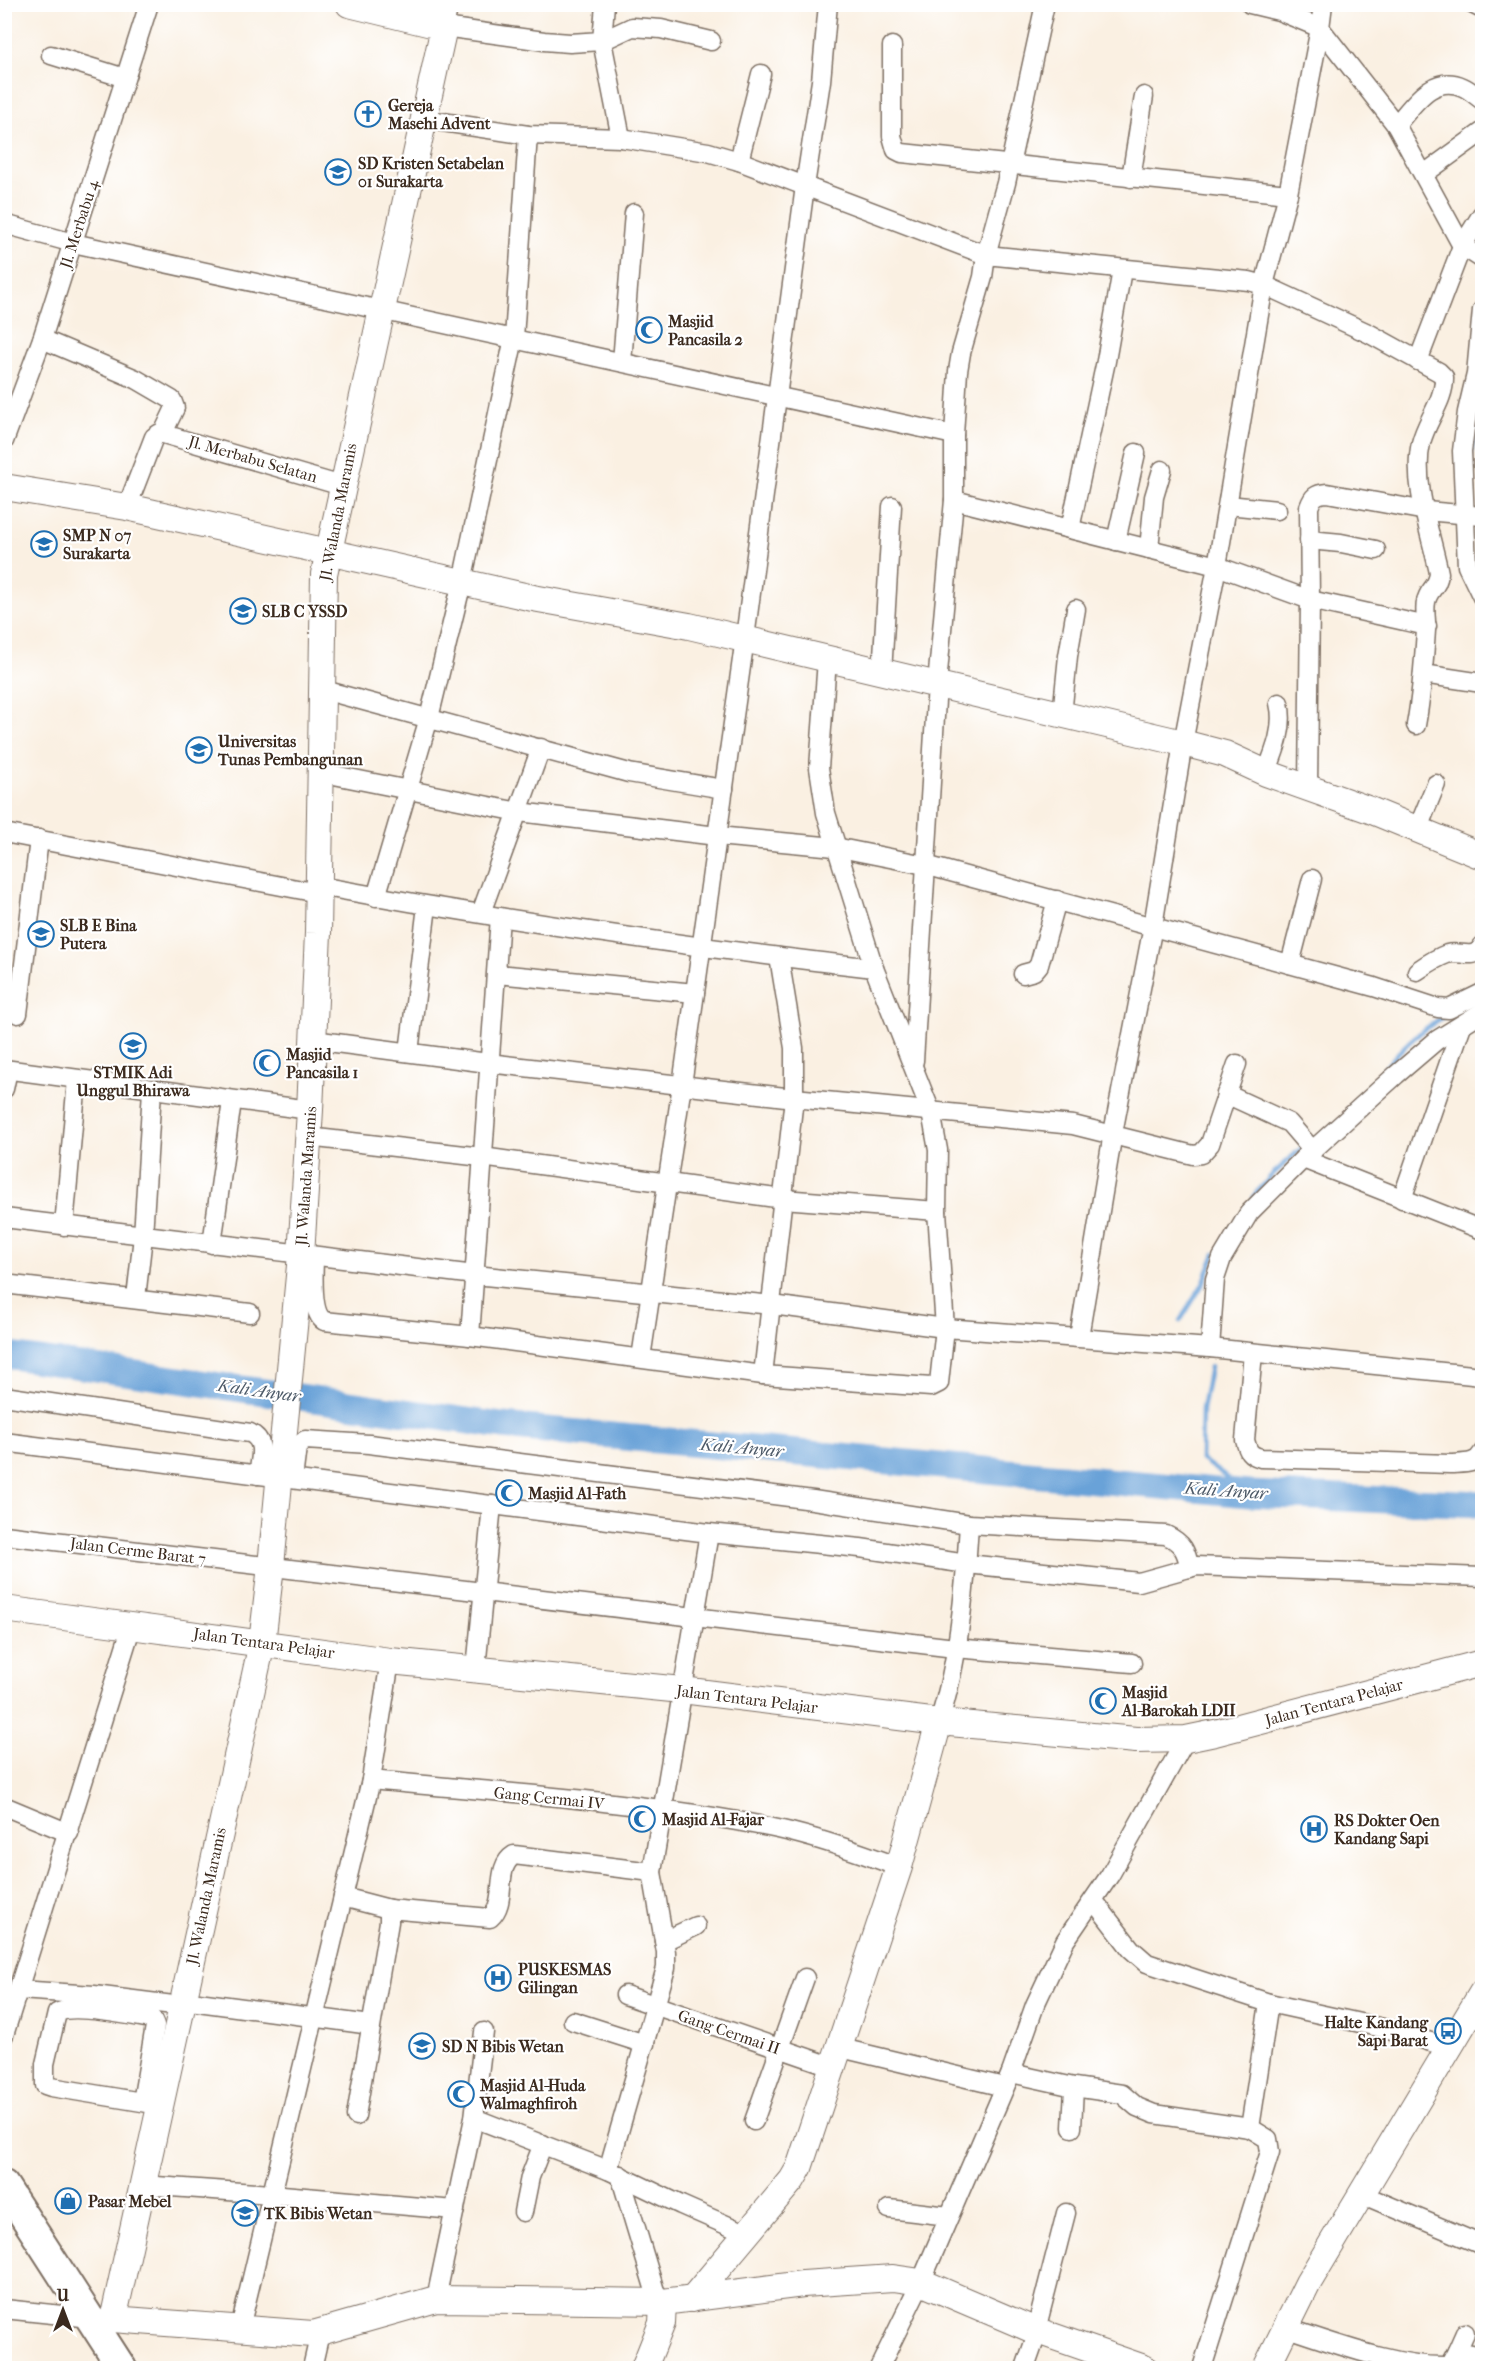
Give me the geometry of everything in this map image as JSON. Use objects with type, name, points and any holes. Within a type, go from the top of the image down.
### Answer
[{"type":"main road","points":[[4,2186],[100,2322],[122,2368]]},
{"type":"street","name":"Jl. Merbabu 4","points":[[4,441],[42,339],[149,4]]},
{"type":"street","points":[[349,4],[446,16],[544,41],[570,43],[602,41],[632,27],[661,29],[711,41]]},
{"type":"street","points":[[605,4],[602,41],[621,138]]},
{"type":"street","points":[[641,1358],[745,638],[821,81],[828,4]]},
{"type":"street","points":[[913,1065],[937,684],[954,500],[955,399],[961,353],[1002,203],[1045,4]]},
{"type":"street","points":[[1250,4],[1279,11],[1320,28],[1396,125],[1462,246],[1482,259]]},
{"type":"street","points":[[1079,1337],[1113,1133],[1153,926],[1183,743],[1217,566],[1264,285],[1288,194],[1323,4]]},
{"type":"street","points":[[1472,4],[1482,9]]},
{"type":"street","name":"Jl. Walanda Maramis","points":[[100,2322],[142,2185],[151,2104],[182,2003],[262,1643],[297,1283],[308,1256],[308,1137],[319,889],[322,591],[380,309],[446,16]]},
{"type":"street","points":[[892,46],[892,136],[896,150],[911,155],[1010,163],[1288,194]]},
{"type":"street","points":[[51,55],[126,78]]},
{"type":"street","points":[[739,161],[761,74]]},
{"type":"street","points":[[1396,125],[1429,88],[1437,84],[1463,86],[1482,100]]},
{"type":"street","points":[[1131,178],[1144,96]]},
{"type":"street","points":[[423,119],[528,135],[621,138],[698,150],[739,161],[986,255],[1249,281],[1264,285],[1370,334],[1442,374],[1444,382],[1421,444],[1419,473],[1439,573],[1437,586],[1427,597],[1425,604],[1423,674],[1416,724]]},
{"type":"street","points":[[1424,174],[1482,132]]},
{"type":"street","points":[[376,897],[429,718],[462,582],[514,338],[528,135]]},
{"type":"street","points":[[622,362],[634,213]]},
{"type":"street","points":[[1418,361],[1462,246],[1482,214]]},
{"type":"street","points":[[4,224],[73,243],[954,435]]},
{"type":"street","points":[[1070,529],[1106,361],[1122,270]]},
{"type":"street","points":[[1482,310],[1476,374],[1467,412],[1462,451],[1472,516],[1467,566],[1482,597]]},
{"type":"street","points":[[42,339],[136,379],[172,400],[175,408],[163,433],[156,434],[154,438],[127,507]]},
{"type":"street","name":"Jl. Merbabu Selatan","points":[[163,433],[342,486]]},
{"type":"street","points":[[1116,540],[1136,453]]},
{"type":"street","points":[[1149,549],[1154,497],[1162,470]]},
{"type":"street","points":[[4,487],[127,507],[533,598],[745,638],[827,660],[1183,743],[1225,754],[1266,773],[1418,828],[1482,856]]},
{"type":"street","points":[[1308,788],[1309,507],[1312,498],[1326,493],[1426,511],[1472,516]]},
{"type":"street","points":[[954,500],[1217,566],[1310,600],[1426,626]]},
{"type":"street","points":[[1227,505],[1277,510]]},
{"type":"street","points":[[882,673],[892,506]]},
{"type":"street","points":[[1309,540],[1376,550]]},
{"type":"street","points":[[1062,715],[1076,609]]},
{"type":"street","points":[[308,1256],[317,1312],[321,1319],[470,1336],[763,1375],[936,1386],[941,1379],[945,1328],[937,1211],[938,1149],[931,1112],[874,968],[836,847],[821,788],[819,768],[827,660]]},
{"type":"street","points":[[1423,674],[1482,683]]},
{"type":"street","points":[[321,689],[659,780],[724,789]]},
{"type":"street","points":[[1266,773],[1279,738],[1281,718],[1279,702]]},
{"type":"street","points":[[481,913],[541,748]]},
{"type":"street","points":[[319,772],[519,812],[717,836],[836,847],[925,865],[1466,1014]]},
{"type":"street","points":[[1418,828],[1436,784]]},
{"type":"street","points":[[4,833],[427,906],[779,957],[874,968]]},
{"type":"street","points":[[18,1014],[39,839]]},
{"type":"street","points":[[1290,964],[1312,879]]},
{"type":"street","points":[[1023,974],[1034,971],[1039,965],[1056,900]]},
{"type":"street","points":[[409,1052],[427,906]]},
{"type":"street","points":[[470,1336],[500,917]]},
{"type":"street","points":[[1417,970],[1436,958],[1450,953],[1475,954],[1482,946]]},
{"type":"street","points":[[763,1375],[794,1098],[793,1039],[779,957]]},
{"type":"street","points":[[496,974],[695,993]]},
{"type":"street","points":[[1210,1348],[1215,1279],[1222,1258],[1249,1213],[1307,1149],[1437,1040],[1466,1014],[1482,993]]},
{"type":"street","points":[[1402,1199],[1466,1014]]},
{"type":"street","points":[[313,1040],[488,1064],[794,1098],[1042,1121],[1113,1133],[1193,1155],[1201,1154],[1210,1144],[1237,1064]]},
{"type":"street","points":[[4,1089],[6,1070],[310,1110]]},
{"type":"street","points":[[64,1226],[78,1080]]},
{"type":"street","points":[[136,1298],[143,1236],[152,1090]]},
{"type":"street","points":[[1227,1094],[1275,1115],[1294,1128],[1307,1149],[1402,1199],[1482,1230]]},
{"type":"street","points":[[212,1244],[232,1101]]},
{"type":"street","points":[[308,1137],[482,1157],[783,1199],[937,1211]]},
{"type":"street","points":[[4,1218],[475,1275],[772,1305],[945,1328],[1210,1348],[1482,1376]]},
{"type":"street","points":[[4,1284],[250,1313]]},
{"type":"street","points":[[1253,1353],[1245,1440],[1247,1451],[1252,1456],[1450,1464],[1474,1461],[1480,1458],[1482,1453]]},
{"type":"street","points":[[4,1396],[250,1433],[258,1437],[278,1471]]},
{"type":"street","points":[[278,1471],[301,1442],[311,1439],[392,1447],[802,1498],[969,1524],[1166,1535],[1176,1539],[1186,1549],[1190,1568]]},
{"type":"street","points":[[4,1442],[278,1471],[492,1505],[710,1533],[860,1548],[967,1564],[1139,1582],[1196,1566],[1482,1577]]},
{"type":"street","points":[[476,1669],[492,1505]]},
{"type":"street","points":[[692,2300],[792,2180],[799,2168],[838,2058],[899,1867],[945,1702],[967,1564],[969,1524]]},
{"type":"street","points":[[644,2368],[662,2323],[663,2302],[655,2290],[614,2172],[666,1968],[664,1941],[652,1872],[710,1533]]},
{"type":"street","name":"Jalan Cerme Barat 7","points":[[4,1534],[955,1648],[1132,1663]]},
{"type":"street","name":"Jalan Tentara Pelajar","points":[[4,1609],[390,1660],[682,1690],[939,1722],[1162,1741],[1186,1739],[1482,1663]]},
{"type":"street","points":[[4,2035],[69,1833],[132,1625]]},
{"type":"street","points":[[240,2328],[371,1779],[390,1660]]},
{"type":"street","points":[[879,2368],[921,2282],[1008,2080],[1035,2005],[1065,1941],[1077,1919],[1094,1900],[1186,1739]]},
{"type":"street","name":"Gang Cermai IV","points":[[371,1779],[663,1809],[778,1829],[836,1844],[899,1867]]},
{"type":"street","points":[[4,1806],[69,1833]]},
{"type":"street","points":[[343,1898],[389,1909],[490,1918],[498,1909],[505,1865],[514,1855],[652,1872]]},
{"type":"street","points":[[1094,1900],[1131,1949],[1147,1963],[1269,2003],[1392,2030],[1450,2048]]},
{"type":"street","points":[[356,2116],[389,1922],[389,1909]]},
{"type":"street","points":[[664,1941],[696,1926]]},
{"type":"street","points":[[754,2121],[805,1978]]},
{"type":"street","points":[[19,1990],[314,2016],[371,2025]]},
{"type":"street","name":"Gang Cermai II","points":[[625,1995],[781,2049],[1122,2094],[1137,2107],[1154,2114],[1250,2128]]},
{"type":"street","points":[[1266,2368],[1308,2283],[1481,1999]]},
{"type":"street","points":[[1202,2368],[1270,2152],[1268,2139],[1250,2128],[1269,2003]]},
{"type":"street","points":[[62,2010],[77,2010],[152,2019],[155,2026],[151,2104],[45,2085],[45,2064],[57,2013],[62,2010]]},
{"type":"street","points":[[573,2021],[645,2044]]},
{"type":"street","points":[[436,2299],[474,2118],[484,2032]]},
{"type":"street","points":[[1072,2128],[1074,2086]]},
{"type":"street","points":[[474,2118],[614,2172],[747,2234]]},
{"type":"street","points":[[523,2212],[530,2177],[543,2144]]},
{"type":"street","points":[[142,2185],[455,2210]]},
{"type":"street","points":[[1361,2194],[1482,2245]]},
{"type":"street","points":[[889,2209],[949,2216]]},
{"type":"street","points":[[1025,2368],[1037,2331],[1066,2213]]},
{"type":"street","points":[[4,2309],[100,2322],[240,2328],[303,2334],[320,2333],[436,2299],[663,2302],[852,2279],[893,2278],[921,2282],[1037,2331],[1144,2368]]},
{"type":"street","points":[[1287,2328],[1378,2356],[1449,2366],[1465,2333]]},
{"type":"street","points":[[312,2368],[320,2333]]},
{"type":"street","points":[[1457,2351],[1482,2356]]},
{"type":"waterway","points":[[1470,459],[1481,393]]},
{"type":"waterway","points":[[1474,560],[1482,571]]},
{"type":"waterway","points":[[1371,1087],[1404,1046],[1446,1015]]},
{"type":"waterway","points":[[1253,1197],[1272,1175],[1304,1146]]},
{"type":"waterway","points":[[1180,1321],[1203,1284],[1215,1254]]},
{"type":"waterway","name":"Kali Anyar","points":[[4,1355],[503,1426],[1249,1494],[1482,1504]]},
{"type":"waterway","points":[[1210,1367],[1202,1409],[1201,1459],[1249,1494]]},
{"type":"place","name":"Gereja Masehi Advent","points":[[368,114]]},
{"type":"place","name":"SD Kristen Setabelan 01 Surakarta","points":[[338,172]]},
{"type":"place","name":"Masjid Pancasila 2","points":[[649,330]]},
{"type":"place","name":"SMP N 07 Surakarta","points":[[44,544]]},
{"type":"place","name":"SLB C YSSD","points":[[243,611]]},
{"type":"place","name":"Universitas Tunas Pembangunan","points":[[199,750]]},
{"type":"place","name":"SLB E Bina Putera","points":[[41,934]]},
{"type":"place","name":"STMIK Adi Unggul Bhirawa","points":[[133,1046]]},
{"type":"place","name":"Masjid Pancasila 1","points":[[267,1063]]},
{"type":"place","name":"Masjid Al-Fath","points":[[509,1493]]},
{"type":"place","name":"Masjid Al-Barokah LDII","points":[[1103,1701]]},
{"type":"place","name":"Masjid Al-Fajar","points":[[642,1819]]},
{"type":"place","name":"RS Dokter Oen Kandang Sapi","points":[[1314,1829]]},
{"type":"place","name":"PUSKESMAS Gilingan","points":[[498,1978]]},
{"type":"place","name":"Halte Kandang Sapi Barat","points":[[1448,2031]]},
{"type":"place","name":"SD N Bibis Wetan","points":[[422,2046]]},
{"type":"place","name":"Masjid Al-Huda Walmaghfiroh","points":[[461,2094]]},
{"type":"place","name":"Pasar Mebel","points":[[68,2201]]},
{"type":"place","name":"TK Bibis Wetan","points":[[245,2213]]}]
